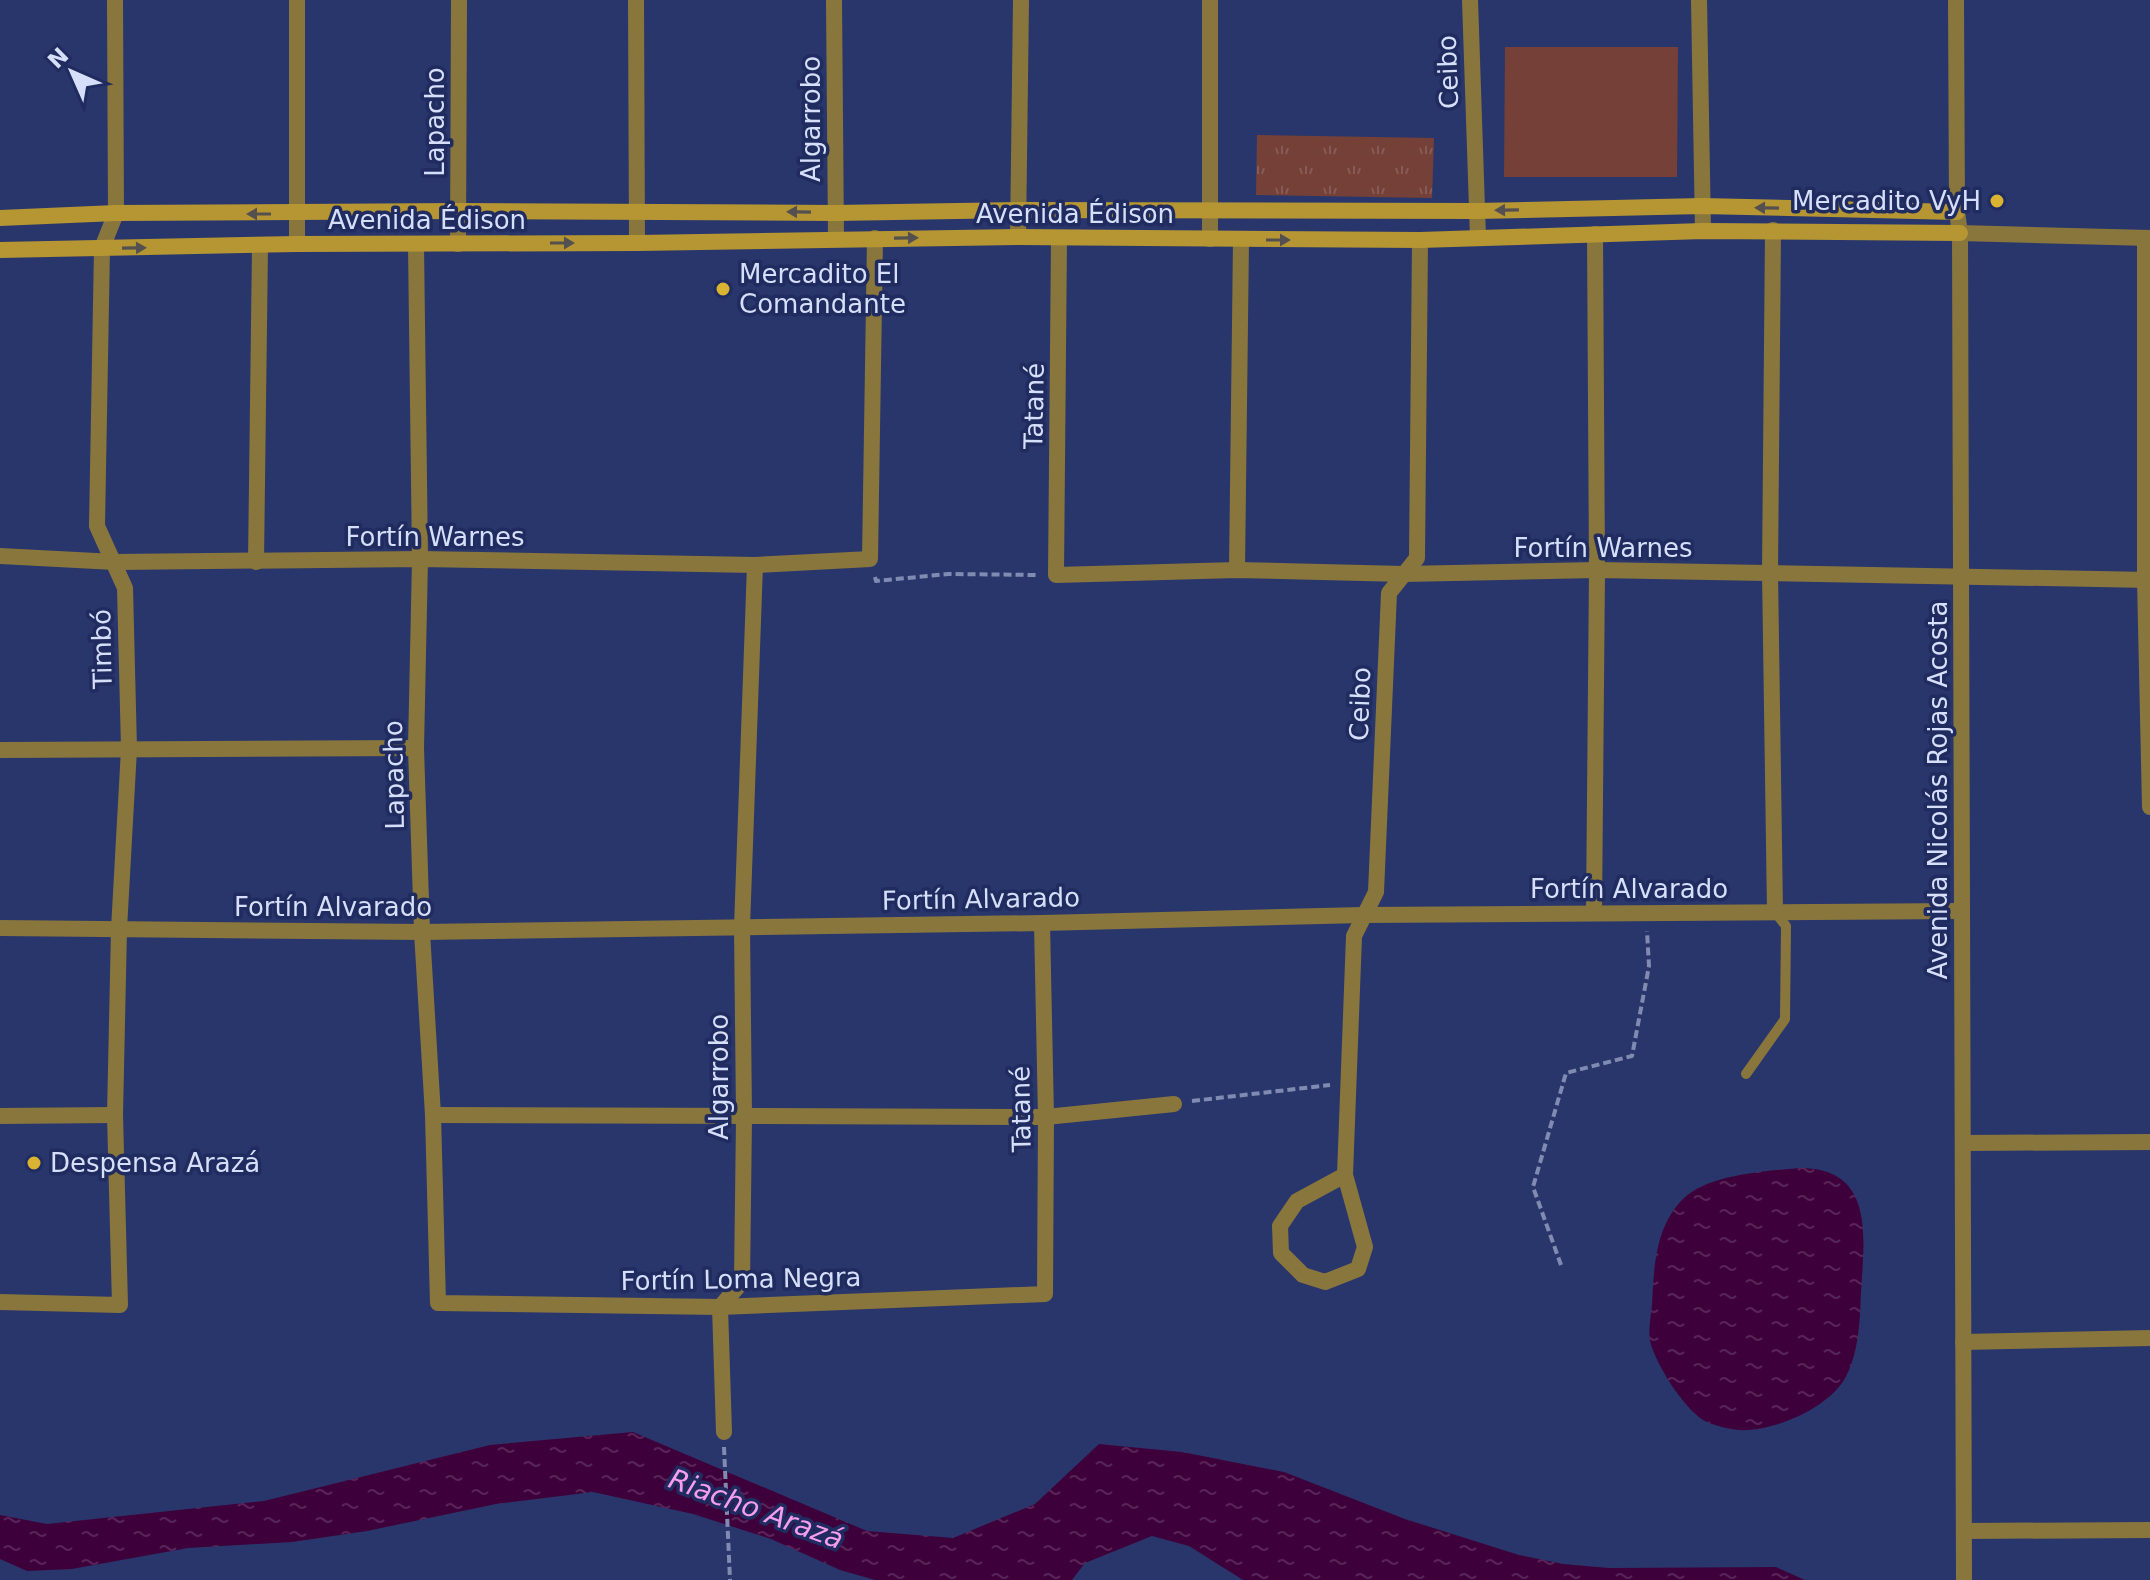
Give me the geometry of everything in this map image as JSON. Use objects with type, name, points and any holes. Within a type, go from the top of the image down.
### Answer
[{"type":"main road","name":"Avenida Édison","points":[[0,218],[116,213],[1476,211],[1702,206],[1957,212]]},
{"type":"main road","name":"Avenida Édison","points":[[0,250],[836,238],[1420,240],[1773,230],[1960,233]]},
{"type":"street","name":"Timbó","points":[[0,1302],[120,1305],[115,1115],[119,929],[129,749],[125,588],[97,526],[102,248],[116,213],[115,0]]},
{"type":"street","points":[[297,0],[297,244]]},
{"type":"street","name":"Lapacho","points":[[458,244],[459,0]]},
{"type":"street","points":[[636,0],[637,243]]},
{"type":"street","name":"Algarrobo","points":[[834,0],[836,238]]},
{"type":"street","points":[[1018,237],[1021,0]]},
{"type":"street","points":[[1210,0],[1210,239]]},
{"type":"street","name":"Ceibo","points":[[1470,0],[1478,238]]},
{"type":"street","points":[[1699,0],[1703,231]]},
{"type":"street","name":"Avenida Nicolás Rojas Acosta","points":[[1956,0],[1957,212],[1960,233],[1964,1580]]},
{"type":"street","points":[[1773,230],[1770,572],[1775,912]]},
{"type":"street","name":"Avenida Édison","points":[[1960,233],[2147,238]]},
{"type":"street","points":[[1594,913],[1597,570],[1595,234]]},
{"type":"street","points":[[870,559],[875,238]]},
{"type":"street","name":"Tatané","points":[[1056,575],[1059,238]]},
{"type":"street","points":[[2147,238],[2150,807]]},
{"type":"street","points":[[1237,570],[1241,240]]},
{"type":"street","name":"Ceibo","points":[[1345,1175],[1297,1201],[1280,1226],[1281,1253],[1303,1275],[1325,1282],[1358,1269],[1365,1247],[1345,1175],[1354,936],[1376,892],[1389,593],[1417,558],[1420,240]]},
{"type":"street","name":"Lapacho","points":[[416,245],[420,559],[416,748],[422,932],[433,1115],[438,1303]]},
{"type":"street","points":[[256,562],[260,246]]},
{"type":"street","name":"Fortín Warnes","points":[[0,556],[115,562],[420,559],[755,565],[870,559]]},
{"type":"street","name":"Algarrobo","points":[[720,1307],[742,1282],[742,927],[755,565]]},
{"type":"street","name":"Fortín Warnes","points":[[1056,575],[1237,570],[1404,574],[1597,570],[2148,580]]},
{"type":"street","points":[[0,750],[416,748]]},
{"type":"street","name":"Fortín Alvarado","points":[[0,928],[422,932],[1363,915],[1962,911]]},
{"type":"street","name":"Tatané","points":[[1042,923],[1046,1117],[1045,1294]]},
{"type":"street","points":[[433,1115],[1046,1117],[1174,1104]]},
{"type":"street","points":[[0,1116],[115,1115]]},
{"type":"street","points":[[1963,1143],[2150,1142]]},
{"type":"street","name":"Fortín Loma Negra","points":[[438,1303],[720,1307],[1045,1294]]},
{"type":"street","points":[[720,1307],[724,1432]]},
{"type":"street","points":[[1963,1342],[2150,1338]]},
{"type":"street","points":[[1964,1531],[2150,1530]]},
{"type":"lane","points":[[1746,1074],[1785,1019],[1786,926],[1775,912]]},
{"type":"path","points":[[870,559],[876,581],[948,574],[1056,575]]},
{"type":"path","points":[[1561,1265],[1533,1187],[1566,1073],[1632,1056],[1649,966],[1646,912]]},
{"type":"path","points":[[1174,1104],[1349,1083]]},
{"type":"path","points":[[724,1432],[730,1580]]},
{"type":"green space","points":[[1505,47],[1678,47],[1677,177],[1504,177]]},
{"type":"green space","points":[[1257,135],[1434,138],[1432,198],[1256,195]]},
{"type":"water","points":[[1800,1168],[1825,1171],[1842,1180],[1853,1193],[1860,1210],[1863,1250],[1859,1326],[1853,1360],[1835,1391],[1797,1417],[1752,1430],[1711,1424],[1695,1414],[1679,1396],[1658,1362],[1650,1341],[1654,1276],[1662,1234],[1674,1209],[1695,1190],[1739,1175]]},
{"type":"water","name":"Riacho Arazá","points":[[633,1432],[867,1531],[953,1538],[1035,1504],[1099,1444],[1182,1452],[1284,1472],[1405,1519],[1519,1555],[1563,1564],[1609,1568],[1776,1567],[1805,1580],[1243,1580],[1189,1546],[1152,1536],[1085,1563],[1072,1580],[875,1580],[840,1570],[771,1539],[693,1514],[593,1492],[496,1504],[367,1531],[292,1542],[188,1548],[72,1569],[27,1571],[0,1559],[0,1515],[47,1524],[264,1501],[490,1445]]},
{"type":"place","name":"Mercadito VyH","points":[[1997,201]]},
{"type":"place","name":"Mercadito El Comandante","points":[[723,289]]},
{"type":"place","name":"Despensa Arazá","points":[[34,1163]]}]
